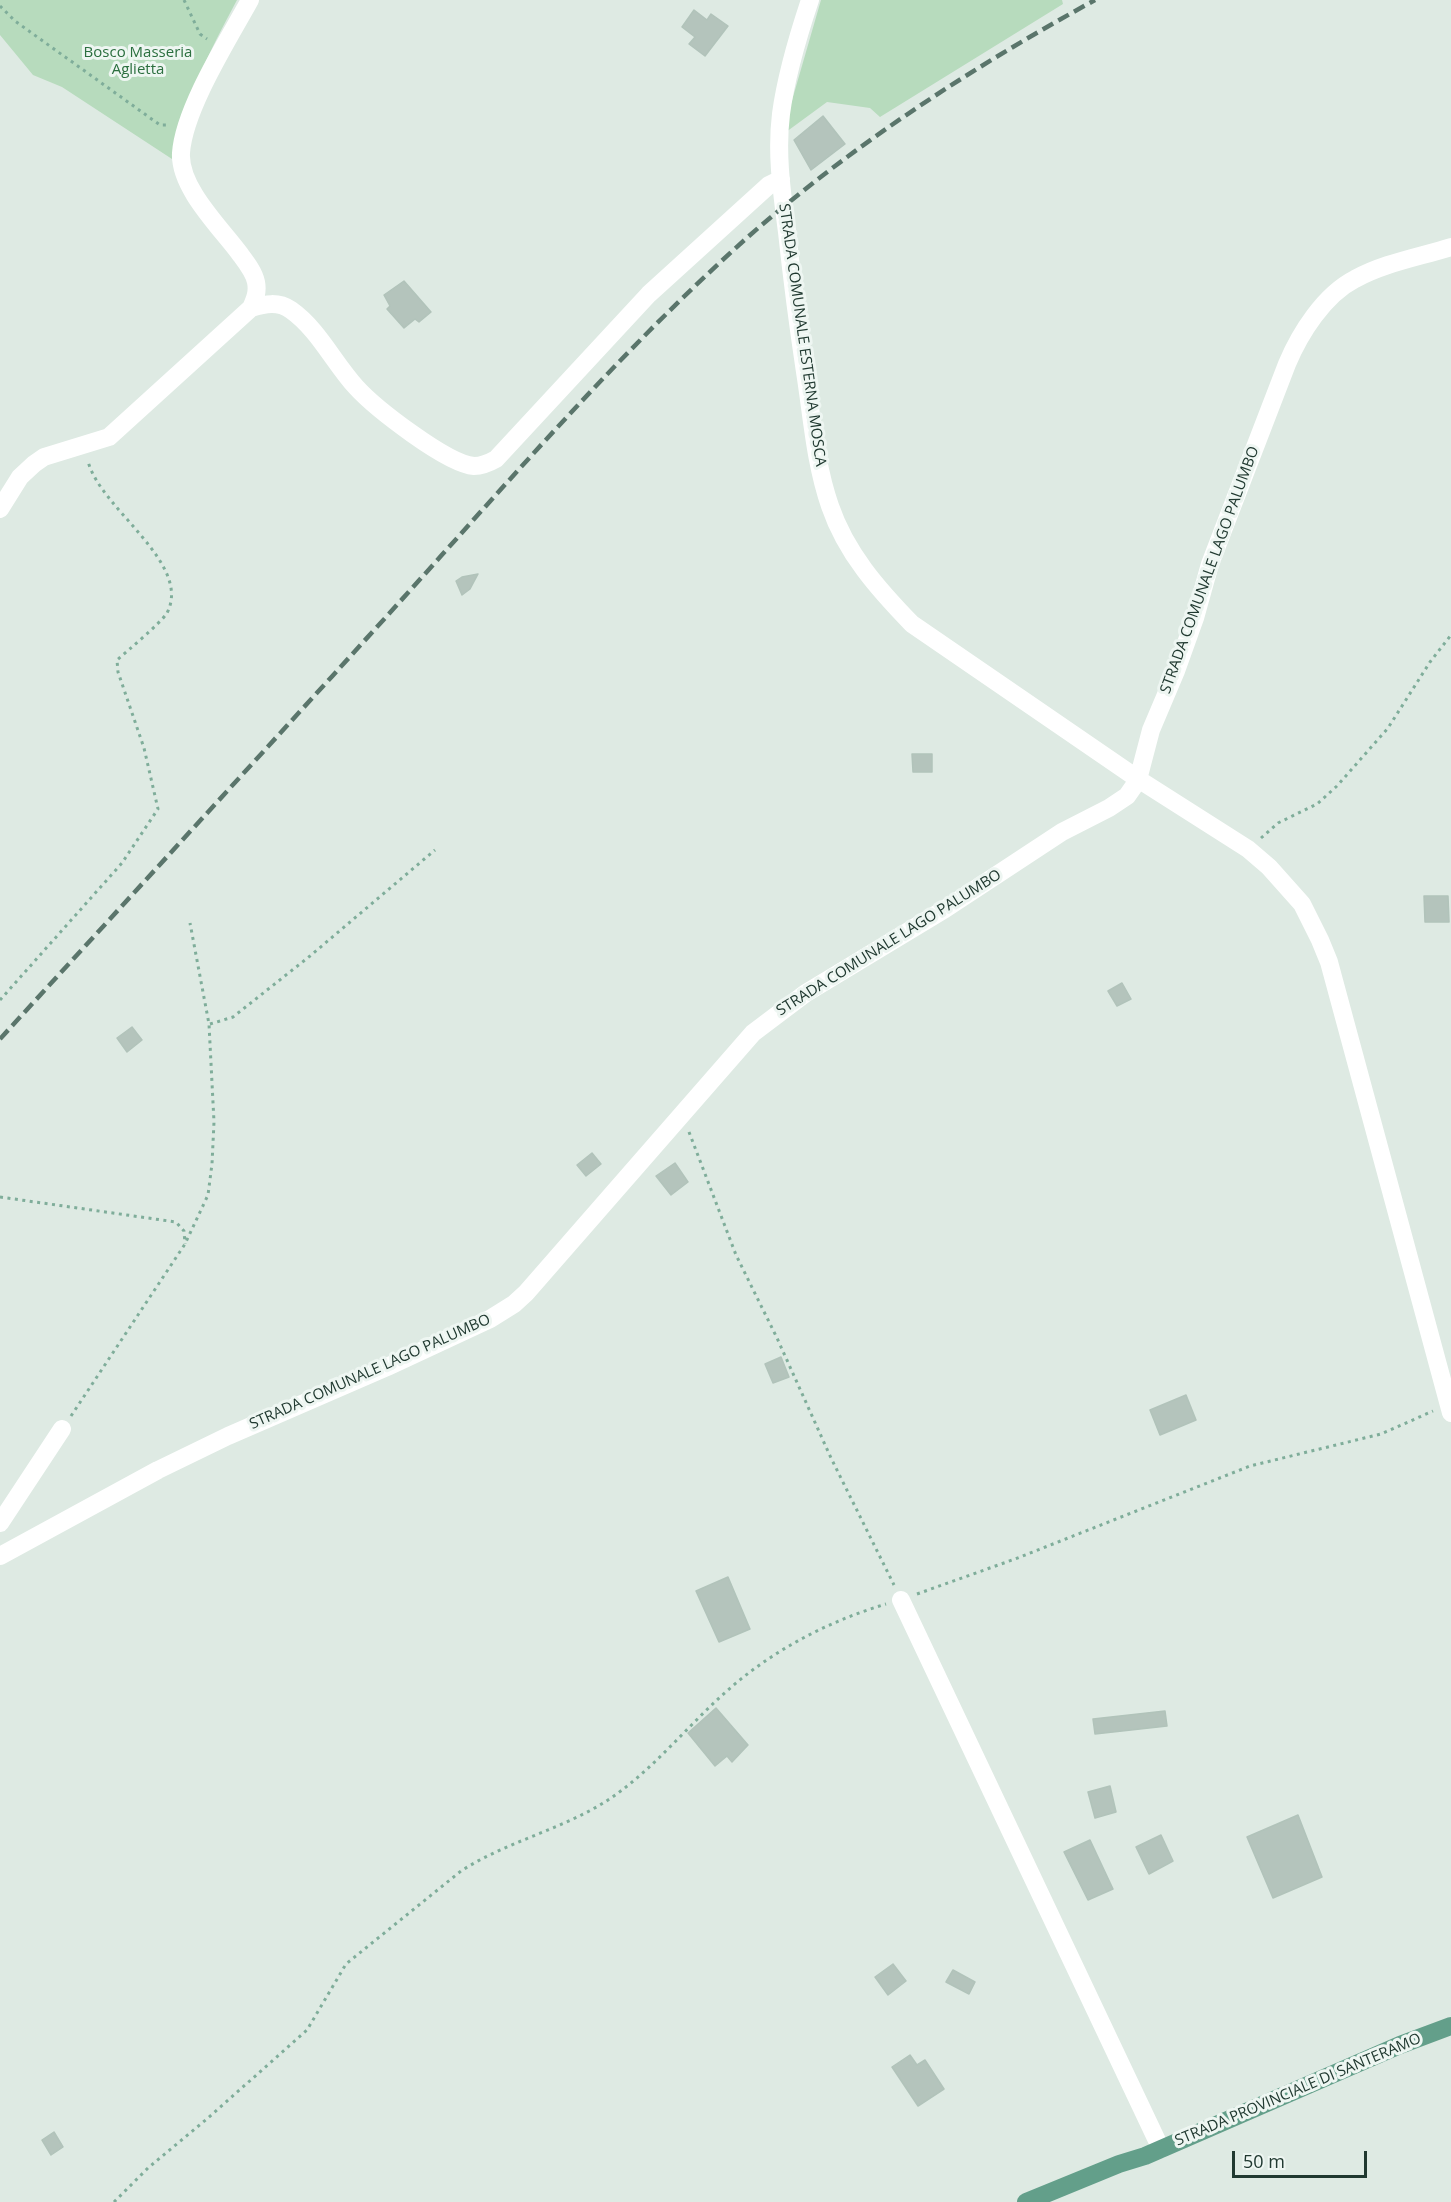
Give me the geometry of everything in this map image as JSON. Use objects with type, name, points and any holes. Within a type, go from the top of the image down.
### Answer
[{"type":"main road","name":"STRADA PROVINCIALE DI SANTERAMO","points":[[1153,2152],[1400,2045],[1451,2026]]},
{"type":"main road","points":[[1026,2202],[1153,2152]]},
{"type":"main road","points":[[1049,2202],[1119,2172],[1153,2152]]},
{"type":"street","points":[[0,509],[20,477],[34,464],[44,457],[109,437],[251,308],[257,295],[256,280],[248,266],[196,198],[183,169],[181,155],[185,129],[204,84],[250,0]]},
{"type":"street","name":"STRADA COMUNALE ESTERNA MOSCA","points":[[810,0],[789,73],[781,114],[779,163],[798,324],[820,466],[830,506],[856,560],[912,624],[1138,779],[1248,849],[1269,867],[1302,904],[1329,962],[1450,1410]]},
{"type":"street","points":[[251,308],[266,303],[279,304],[291,310],[331,354],[356,387],[374,404],[400,424],[462,463],[476,466],[488,464],[496,459],[649,294],[769,184],[781,179]]},
{"type":"street","name":"STRADA COMUNALE LAGO PALUMBO","points":[[0,1556],[158,1470],[228,1436],[387,1367],[504,1311],[526,1293],[741,1045],[782,1011],[839,973],[945,909],[1062,832],[1127,796],[1138,779],[1151,730],[1195,618],[1210,564],[1287,364],[1302,332],[1323,305],[1352,280],[1375,270],[1451,247]]},
{"type":"street","points":[[0,1523],[62,1429]]},
{"type":"street","points":[[901,1600],[1153,2152]]},
{"type":"path","points":[[184,0],[200,34],[223,48]]},
{"type":"path","points":[[0,6],[15,21],[160,125],[172,125]]},
{"type":"path","points":[[0,1000],[122,863],[158,809],[144,748],[118,672],[117,660],[166,614],[173,589],[161,561],[100,486],[89,465],[86,445]]},
{"type":"path","points":[[1248,849],[1278,823],[1317,804],[1327,796],[1388,728],[1430,662],[1451,635]]},
{"type":"path","points":[[209,1024],[232,1017],[354,920],[435,850]]},
{"type":"path","points":[[62,1429],[89,1392],[185,1244],[208,1195],[214,1122],[209,1024],[190,923]]},
{"type":"path","points":[[682,1114],[736,1255],[777,1338],[831,1458],[901,1600]]},
{"type":"path","points":[[0,1197],[176,1222],[184,1231],[185,1244]]},
{"type":"path","points":[[114,2202],[148,2168],[308,2030],[346,1964],[477,1860],[545,1833],[609,1799],[631,1783],[728,1690],[763,1662],[829,1624],[1015,1559],[1250,1467],[1381,1434],[1434,1411],[1450,1410]]},
{"type":"green space","name":"Bosco Masseria Aglietta","points":[[0,0],[237,0],[199,77],[183,118],[172,159],[62,87],[33,75],[0,35]]},
{"type":"green space","points":[[821,0],[1062,0],[1063,4],[880,117],[870,108],[827,102],[782,135]]},
{"type":"building","points":[[694,10],[707,20],[711,14],[728,26],[705,56],[689,44],[695,37],[682,27]]},
{"type":"building","points":[[823,116],[845,144],[811,170],[794,140]]},
{"type":"building","points":[[404,281],[431,312],[419,322],[415,319],[404,328],[387,309],[390,306],[384,295]]},
{"type":"building","points":[[478,574],[470,589],[462,595],[456,581],[462,577]]},
{"type":"building","points":[[912,754],[932,754],[932,772],[913,772]]},
{"type":"building","points":[[1424,896],[1448,896],[1449,922],[1425,922]]},
{"type":"building","points":[[1122,983],[1131,999],[1117,1006],[1108,991]]},
{"type":"building","points":[[132,1027],[142,1040],[127,1052],[117,1038]]},
{"type":"building","points":[[592,1153],[601,1164],[586,1176],[577,1165]]},
{"type":"building","points":[[675,1163],[688,1182],[671,1195],[656,1176]]},
{"type":"building","points":[[781,1357],[789,1377],[773,1383],[765,1364]]},
{"type":"building","points":[[1186,1395],[1196,1420],[1160,1435],[1150,1410]]},
{"type":"building","points":[[728,1577],[750,1629],[719,1642],[696,1591]]},
{"type":"building","points":[[716,1708],[748,1745],[732,1762],[727,1756],[715,1766],[688,1733]]},
{"type":"building","points":[[1165,1711],[1167,1726],[1095,1734],[1093,1719]]},
{"type":"building","points":[[1110,1786],[1116,1812],[1095,1818],[1088,1792]]},
{"type":"building","points":[[1298,1815],[1322,1877],[1273,1898],[1247,1837]]},
{"type":"building","points":[[1161,1835],[1173,1861],[1149,1874],[1136,1847]]},
{"type":"building","points":[[1090,1840],[1113,1889],[1088,1900],[1064,1852]]},
{"type":"building","points":[[893,1964],[906,1981],[888,1995],[875,1977]]},
{"type":"building","points":[[953,1970],[975,1982],[969,1994],[946,1982]]},
{"type":"building","points":[[910,2055],[917,2065],[925,2060],[944,2089],[918,2106],[892,2067]]},
{"type":"building","points":[[54,2132],[63,2147],[51,2155],[42,2140]]},
{"type":"railway","points":[[0,1039],[563,422],[701,281],[789,202],[872,139],[1004,52],[1095,0]]}]
